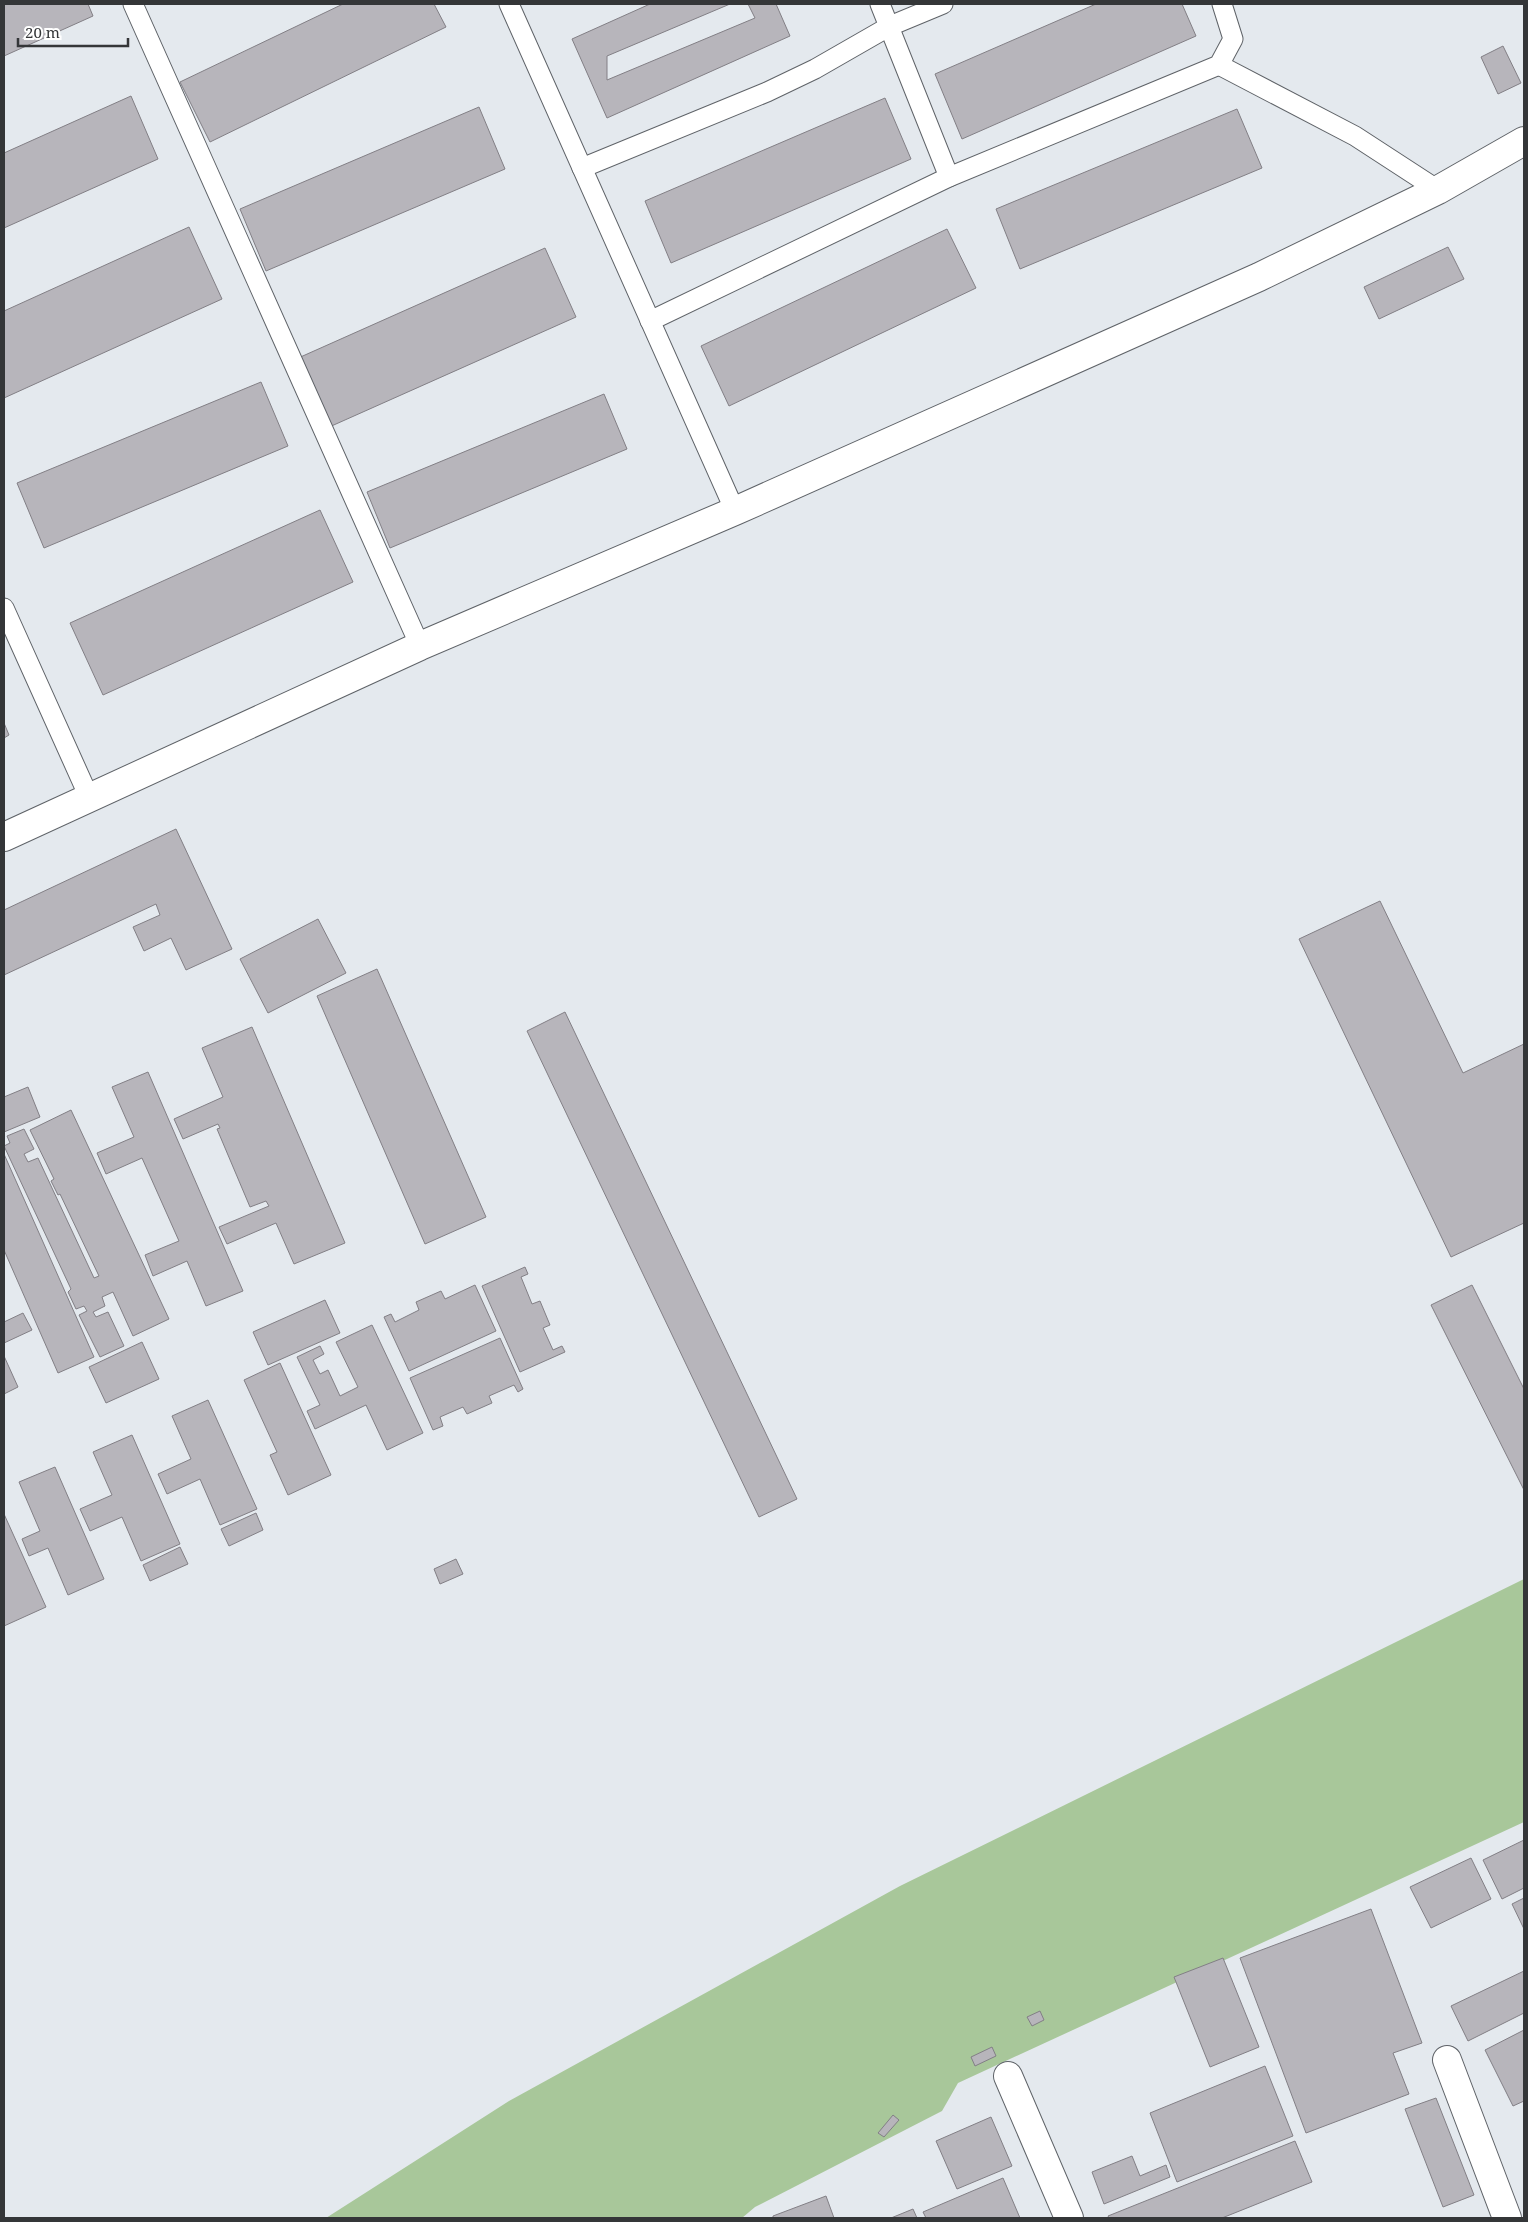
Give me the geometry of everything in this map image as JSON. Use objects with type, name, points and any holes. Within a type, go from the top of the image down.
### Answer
[{"type":"street","points":[[4,837],[420,646],[734,511],[1259,277],[1438,190],[1524,141]]},
{"type":"street","points":[[1447,2060],[1507,2218]]},
{"type":"street","points":[[1008,2076],[1069,2218]]},
{"type":"lane","points":[[133,4],[420,646]]},
{"type":"lane","points":[[509,4],[734,511]]},
{"type":"lane","points":[[880,4],[949,177]]},
{"type":"lane","points":[[582,168],[767,92],[815,69],[890,26],[943,4]]},
{"type":"lane","points":[[650,321],[949,177],[1220,65],[1233,39],[1222,4]]},
{"type":"lane","points":[[1220,65],[1355,136],[1438,190]]},
{"type":"lane","points":[[4,608],[89,797]]},
{"type":"green space","points":[[1524,1579],[1524,1822],[958,2083],[942,2111],[755,2207],[742,2218],[326,2218],[509,2101],[900,1886]]},
{"type":"building","points":[[4,4],[88,4],[93,16],[4,56]]},
{"type":"building","points":[[343,4],[434,4],[446,27],[210,142],[180,82]]},
{"type":"building","points":[[650,4],[730,4],[607,56],[607,80],[755,18],[748,4],[776,4],[790,36],[607,118],[572,39]]},
{"type":"building","points":[[1096,4],[1182,4],[1196,36],[962,139],[935,74]]},
{"type":"building","points":[[1503,46],[1521,83],[1498,94],[1481,57]]},
{"type":"building","points":[[131,96],[158,159],[4,228],[4,153]]},
{"type":"building","points":[[885,98],[911,159],[671,263],[645,201]]},
{"type":"building","points":[[479,107],[505,169],[266,271],[240,209]]},
{"type":"building","points":[[1237,109],[1262,168],[1020,269],[996,209]]},
{"type":"building","points":[[189,227],[222,299],[4,398],[4,311]]},
{"type":"building","points":[[947,229],[976,288],[729,406],[701,346]]},
{"type":"building","points":[[1448,247],[1464,279],[1379,319],[1364,287]]},
{"type":"building","points":[[545,248],[576,317],[327,428],[296,359]]},
{"type":"building","points":[[261,382],[288,446],[44,548],[17,483]]},
{"type":"building","points":[[604,394],[627,449],[390,548],[367,492]]},
{"type":"building","points":[[320,510],[353,582],[103,695],[70,623]]},
{"type":"building","points":[[4,723],[9,735],[4,738]]},
{"type":"building","points":[[176,829],[232,949],[186,970],[171,938],[144,951],[133,927],[160,915],[156,904],[4,975],[4,910]]},
{"type":"building","points":[[1380,901],[1463,1073],[1524,1044],[1524,1223],[1451,1257],[1299,939]]},
{"type":"building","points":[[318,919],[346,973],[268,1013],[240,959]]},
{"type":"building","points":[[377,969],[486,1217],[425,1244],[317,996]]},
{"type":"building","points":[[565,1012],[797,1499],[759,1517],[527,1031]]},
{"type":"building","points":[[252,1027],[345,1243],[294,1264],[276,1223],[227,1244],[219,1227],[269,1206],[266,1201],[250,1207],[217,1129],[220,1128],[218,1124],[183,1139],[174,1119],[223,1097],[202,1048]]},
{"type":"building","points":[[148,1072],[243,1291],[206,1306],[187,1261],[153,1276],[145,1255],[179,1241],[142,1158],[106,1174],[97,1153],[134,1137],[112,1087]]},
{"type":"building","points":[[28,1087],[40,1117],[4,1132],[4,1097]]},
{"type":"building","points":[[71,1110],[169,1319],[133,1336],[113,1292],[102,1297],[105,1306],[93,1312],[96,1317],[108,1312],[124,1346],[100,1357],[79,1315],[87,1311],[84,1306],[76,1309],[68,1292],[71,1289],[4,1146],[10,1143],[7,1136],[24,1129],[34,1149],[24,1154],[28,1162],[38,1158],[94,1278],[99,1276],[60,1194],[58,1195],[51,1181],[54,1179],[30,1130]]},
{"type":"building","points":[[4,1154],[94,1357],[58,1373],[4,1250]]},
{"type":"building","points":[[525,1267],[528,1274],[521,1277],[532,1304],[540,1301],[550,1325],[543,1328],[553,1350],[562,1346],[565,1352],[520,1372],[482,1286]]},
{"type":"building","points":[[475,1285],[496,1331],[409,1371],[384,1317],[391,1314],[395,1322],[419,1310],[416,1302],[441,1291],[445,1299]]},
{"type":"building","points":[[1472,1285],[1524,1389],[1524,1490],[1431,1305]]},
{"type":"building","points":[[325,1300],[340,1333],[268,1365],[253,1332]]},
{"type":"building","points":[[23,1313],[32,1330],[4,1343],[4,1322]]},
{"type":"building","points":[[372,1325],[423,1433],[387,1450],[366,1405],[315,1429],[307,1411],[320,1405],[297,1357],[320,1346],[324,1354],[313,1360],[320,1374],[328,1370],[340,1396],[358,1387],[336,1342]]},
{"type":"building","points":[[500,1338],[523,1389],[518,1392],[514,1385],[489,1396],[492,1403],[467,1414],[463,1407],[440,1417],[443,1426],[433,1430],[410,1378]]},
{"type":"building","points":[[142,1342],[159,1379],[106,1403],[89,1367]]},
{"type":"building","points":[[4,1356],[18,1387],[4,1394]]},
{"type":"building","points":[[280,1363],[331,1475],[288,1495],[270,1455],[277,1452],[244,1380]]},
{"type":"building","points":[[208,1400],[257,1509],[220,1525],[200,1479],[167,1494],[158,1474],[191,1459],[172,1416]]},
{"type":"building","points":[[132,1435],[180,1544],[141,1561],[122,1517],[90,1531],[80,1509],[112,1495],[93,1452]]},
{"type":"building","points":[[55,1467],[104,1579],[68,1595],[48,1548],[29,1556],[22,1539],[40,1531],[19,1482]]},
{"type":"building","points":[[256,1513],[263,1530],[229,1546],[221,1529]]},
{"type":"building","points":[[4,1514],[46,1607],[4,1626]]},
{"type":"building","points":[[180,1547],[188,1564],[150,1581],[143,1565]]},
{"type":"building","points":[[456,1559],[463,1574],[440,1584],[434,1569]]},
{"type":"building","points":[[1524,1840],[1524,1888],[1502,1899],[1483,1860]]},
{"type":"building","points":[[1471,1858],[1491,1899],[1431,1928],[1410,1887]]},
{"type":"building","points":[[1524,1898],[1524,1929],[1512,1904]]},
{"type":"building","points":[[1371,1909],[1422,2043],[1393,2053],[1409,2094],[1306,2133],[1240,1958]]},
{"type":"building","points":[[1223,1958],[1259,2047],[1210,2067],[1174,1977]]},
{"type":"building","points":[[1524,1971],[1524,2013],[1468,2041],[1451,2006]]},
{"type":"building","points":[[1040,2011],[1044,2020],[1032,2026],[1027,2017]]},
{"type":"building","points":[[1524,2030],[1524,2101],[1513,2106],[1485,2050]]},
{"type":"building","points":[[992,2047],[996,2056],[975,2066],[971,2057]]},
{"type":"building","points":[[1265,2066],[1293,2136],[1177,2182],[1150,2113]]},
{"type":"building","points":[[1436,2098],[1474,2195],[1443,2207],[1405,2109]]},
{"type":"building","points":[[893,2115],[899,2120],[884,2137],[878,2133]]},
{"type":"building","points":[[991,2117],[1012,2166],[957,2189],[936,2141]]},
{"type":"building","points":[[1295,2141],[1312,2182],[1222,2218],[1109,2218],[1108,2216]]},
{"type":"building","points":[[1132,2156],[1140,2176],[1166,2165],[1170,2177],[1104,2204],[1092,2172]]},
{"type":"building","points":[[1003,2178],[1020,2218],[926,2218],[923,2212]]},
{"type":"building","points":[[826,2196],[834,2218],[773,2218],[773,2216]]},
{"type":"building","points":[[913,2209],[917,2218],[891,2218]]}]
